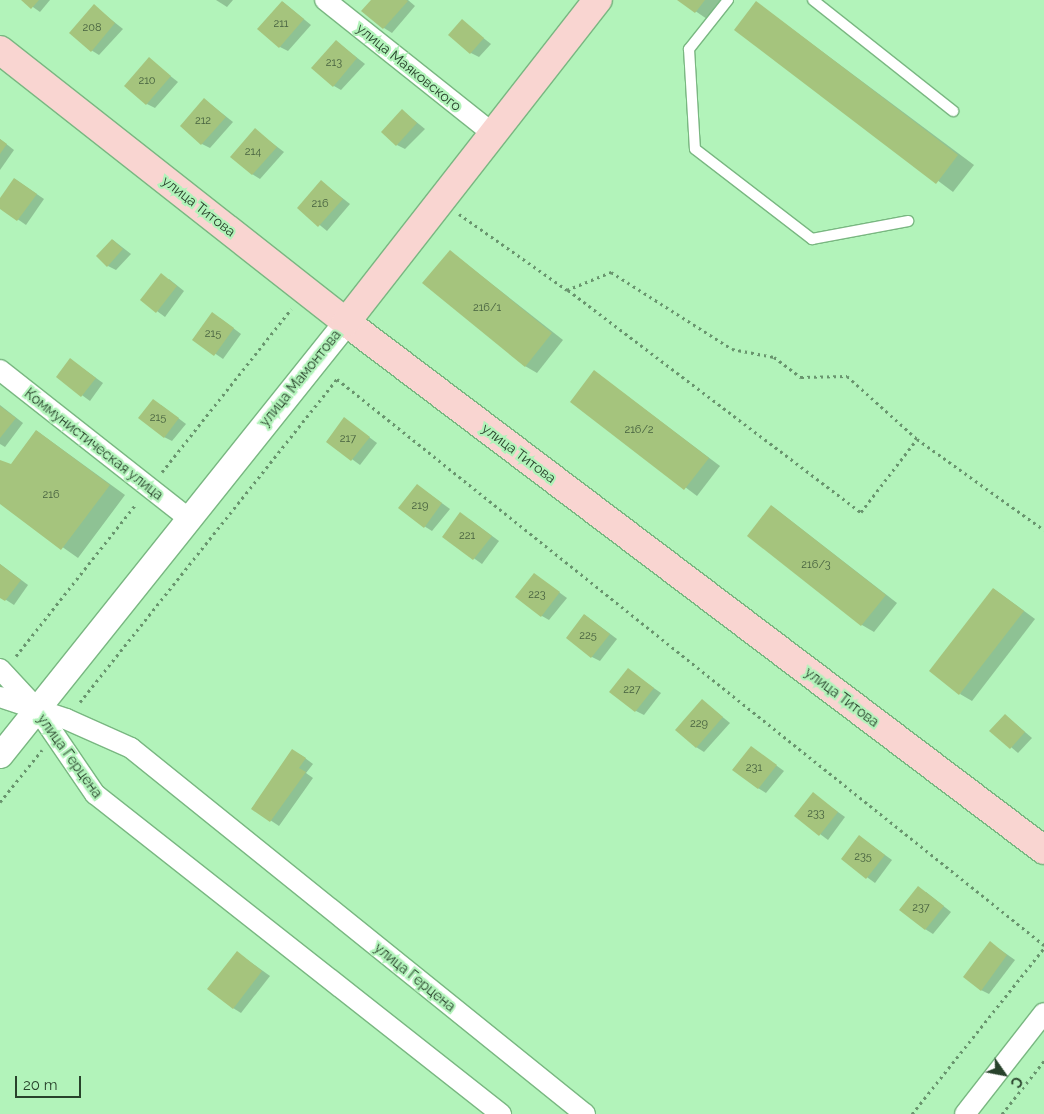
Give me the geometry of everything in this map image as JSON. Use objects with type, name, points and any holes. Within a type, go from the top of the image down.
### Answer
[{"type":"main road","name":"улица Мамонтова","points":[[346,322],[438,199],[598,0]]},
{"type":"main road","name":"улица Титова","points":[[0,50],[346,322],[1044,850]]},
{"type":"street","name":"улица Маяковского","points":[[325,0],[492,133]]},
{"type":"street","name":"улица Мамонтова","points":[[0,755],[346,322]]},
{"type":"street","name":"Коммунистическая улица","points":[[0,370],[188,518]]},
{"type":"street","points":[[2,670],[36,709]]},
{"type":"street","points":[[0,697],[36,709]]},
{"type":"street","name":"улица Герцена","points":[[36,709],[66,719],[131,748],[585,1114]]},
{"type":"street","name":"улица Герцена","points":[[36,709],[95,794],[501,1114]]},
{"type":"street","points":[[964,1114],[1044,1013]]},
{"type":"lane","points":[[728,0],[689,49],[695,149],[812,239],[908,221]]},
{"type":"lane","points":[[813,0],[953,111]]},
{"type":"path","points":[[438,199],[567,290],[861,512],[917,439]]},
{"type":"path","points":[[567,290],[611,272],[732,349],[774,357],[801,377],[847,376],[917,439],[1044,530]]},
{"type":"path","points":[[2,670],[292,310],[284,304]]},
{"type":"path","points":[[66,719],[337,379],[1044,946],[912,1114]]},
{"type":"path","points":[[0,802],[53,736]]},
{"type":"path","points":[[1002,1114],[1044,1061]]},
{"type":"building","points":[[21,0],[39,0],[31,9]]},
{"type":"building","points":[[371,0],[408,1],[383,29],[361,11]]},
{"type":"building","points":[[677,0],[705,0],[695,13]]},
{"type":"building","points":[[282,1],[304,19],[279,48],[257,29]]},
{"type":"building","points":[[756,1],[958,155],[936,184],[734,30]]},
{"type":"building","points":[[94,4],[115,23],[91,52],[69,33]]},
{"type":"building","points":[[462,19],[484,38],[470,54],[448,35]]},
{"type":"building","points":[[336,40],[357,58],[333,87],[311,68]]},
{"type":"building","points":[[149,57],[171,76],[146,105],[124,86]]},
{"type":"building","points":[[204,98],[226,117],[201,145],[180,126]]},
{"type":"building","points":[[402,109],[417,123],[396,146],[381,132]]},
{"type":"building","points":[[255,128],[277,147],[252,175],[230,157]]},
{"type":"building","points":[[0,139],[7,144],[0,154]]},
{"type":"building","points":[[14,178],[37,194],[17,221],[0,209],[0,198]]},
{"type":"building","points":[[321,180],[343,199],[318,227],[297,208]]},
{"type":"building","points":[[112,239],[123,249],[107,267],[96,256]]},
{"type":"building","points":[[450,250],[552,333],[525,367],[422,283]]},
{"type":"building","points":[[161,273],[177,286],[156,313],[140,300]]},
{"type":"building","points":[[212,312],[234,328],[214,356],[192,340]]},
{"type":"building","points":[[70,358],[96,378],[81,397],[56,377]]},
{"type":"building","points":[[594,370],[709,458],[684,490],[570,402]]},
{"type":"building","points":[[153,399],[179,418],[164,438],[138,418]]},
{"type":"building","points":[[0,406],[16,418],[0,438]]},
{"type":"building","points":[[344,417],[370,437],[351,461],[326,442]]},
{"type":"building","points":[[36,430],[110,485],[61,550],[0,504],[0,460],[11,464]]},
{"type":"building","points":[[417,484],[442,503],[424,528],[398,508]]},
{"type":"building","points":[[771,505],[886,595],[861,626],[747,536]]},
{"type":"building","points":[[460,512],[492,536],[473,560],[442,537]]},
{"type":"building","points":[[0,564],[21,580],[5,601],[0,598]]},
{"type":"building","points":[[534,573],[560,592],[541,617],[515,597]]},
{"type":"building","points":[[993,588],[1024,611],[959,695],[929,671]]},
{"type":"building","points":[[584,614],[610,634],[591,658],[566,638]]},
{"type":"building","points":[[628,668],[654,688],[635,712],[609,692]]},
{"type":"building","points":[[702,699],[723,717],[696,748],[675,730]]},
{"type":"building","points":[[1005,714],[1025,732],[1010,749],[989,731]]},
{"type":"building","points":[[751,746],[777,765],[758,789],[732,770]]},
{"type":"building","points":[[292,749],[306,758],[299,768],[306,772],[270,822],[251,809]]},
{"type":"building","points":[[813,792],[838,812],[819,836],[794,816]]},
{"type":"building","points":[[859,835],[885,855],[866,879],[841,859]]},
{"type":"building","points":[[918,886],[944,906],[925,930],[899,910]]},
{"type":"building","points":[[990,941],[1007,955],[981,991],[963,977]]},
{"type":"building","points":[[237,951],[262,971],[233,1009],[207,989]]}]
